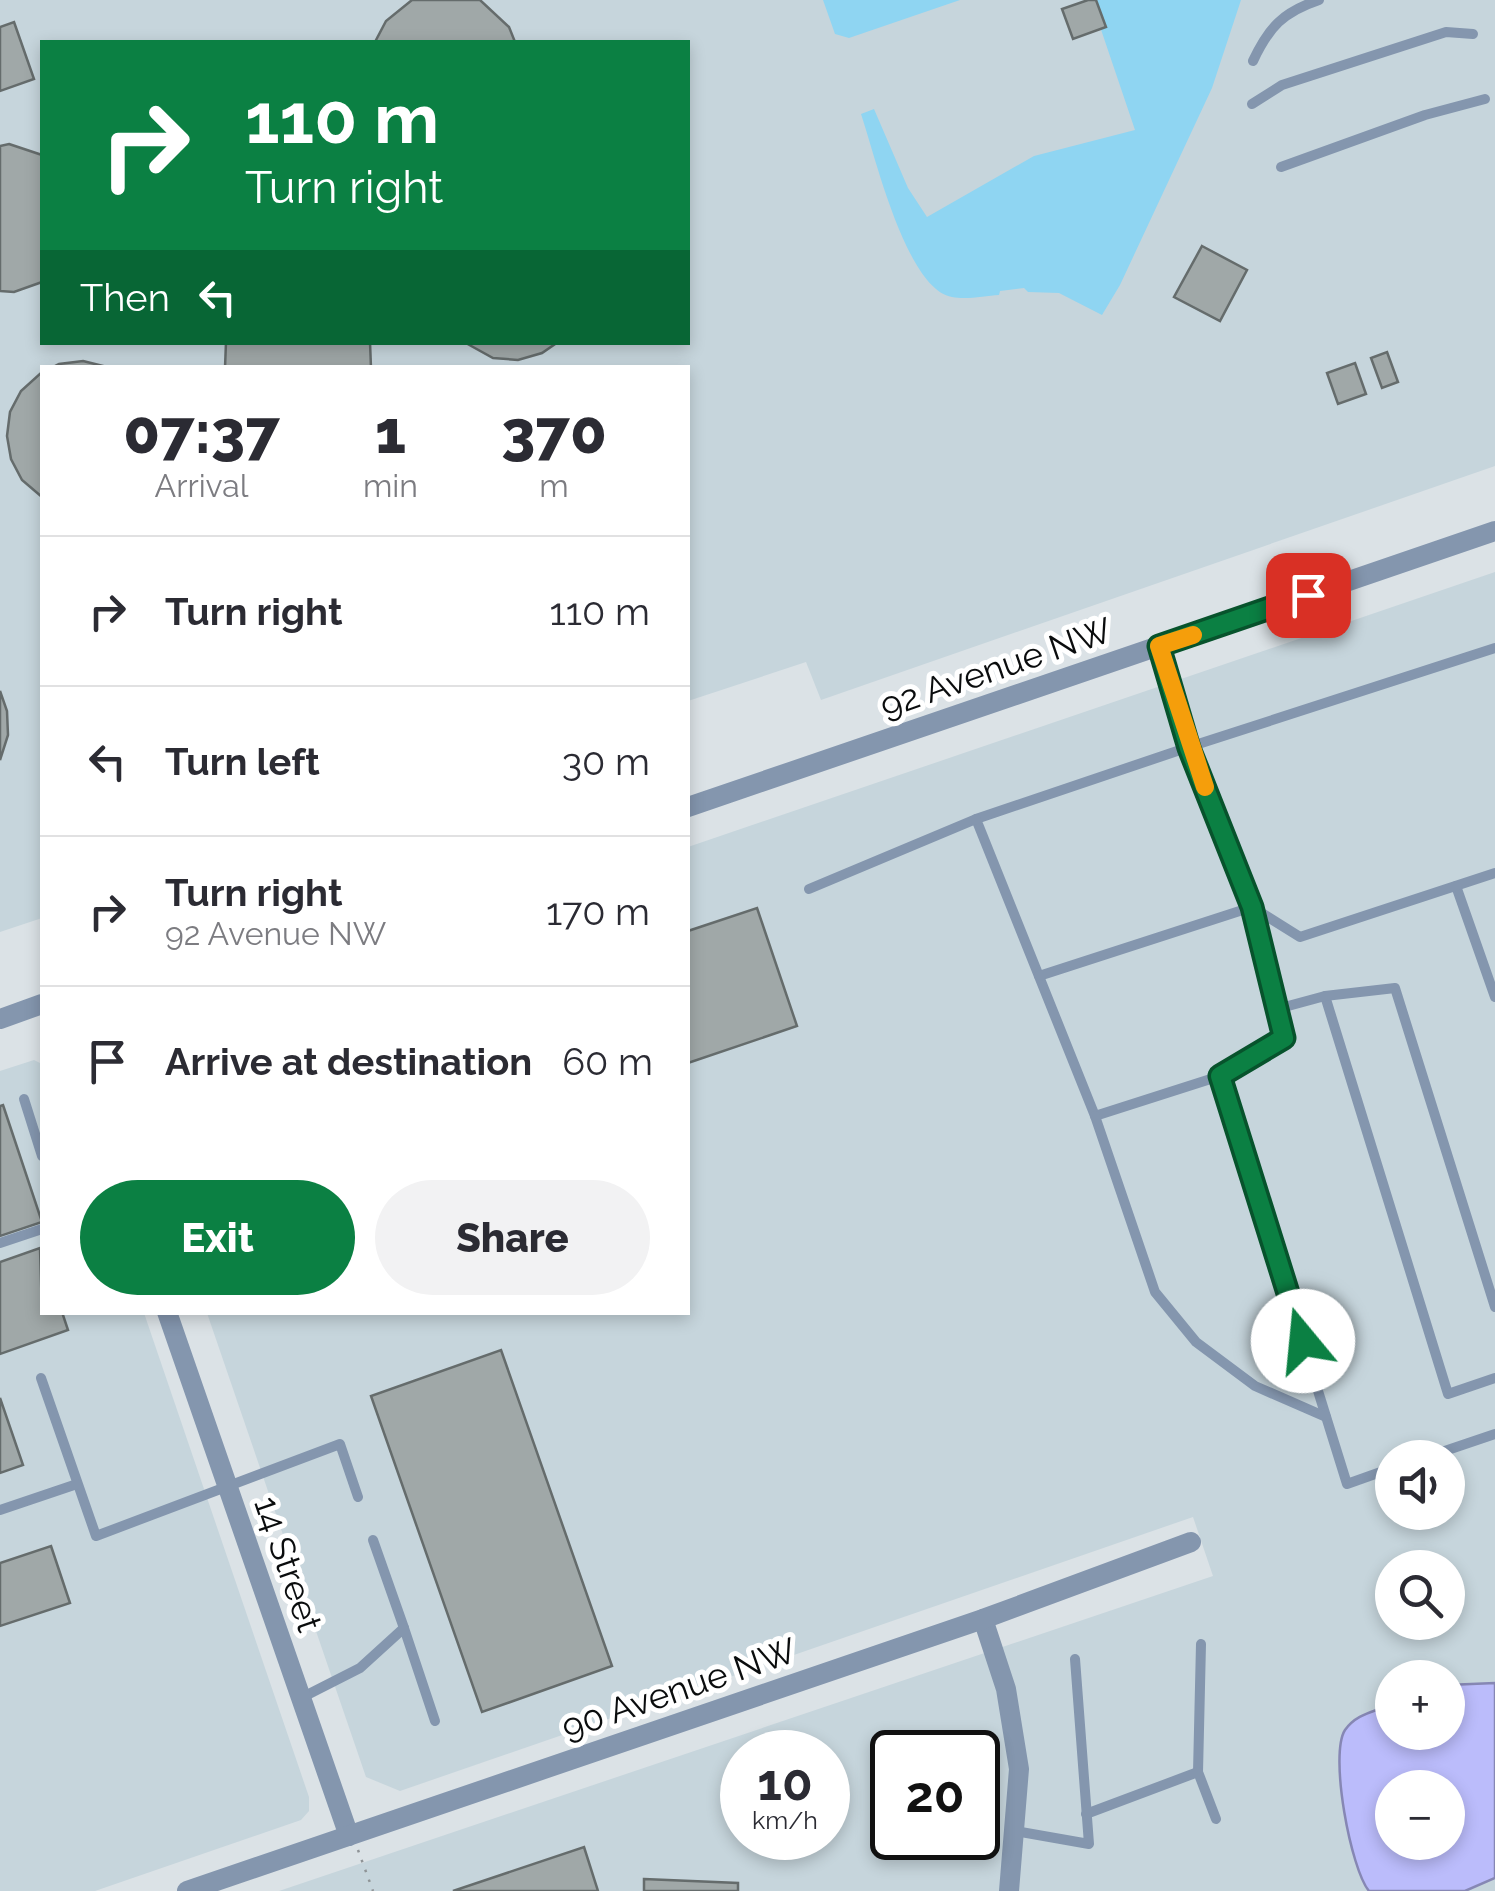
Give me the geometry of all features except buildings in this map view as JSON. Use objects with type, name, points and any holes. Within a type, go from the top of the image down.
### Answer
[{"type":"street","name":"92 Avenue NW","points":[[690,805],[1495,531]]},
{"type":"street","points":[[0,1019],[40,1005]]},
{"type":"street","name":"14 Street","points":[[168,1315],[351,1835]]},
{"type":"street","name":"90 Avenue NW","points":[[186,1891],[983,1620],[1191,1542]]},
{"type":"street","points":[[983,1620],[1014,1724],[1019,1769],[1008,1891]]},
{"type":"lane","points":[[1253,61],[1268,30],[1292,9],[1319,0]]},
{"type":"lane","points":[[1252,104],[1266,91],[1282,85],[1446,32],[1473,34]]},
{"type":"lane","points":[[1280,167],[1425,115],[1485,99]]},
{"type":"lane","points":[[1095,1116],[1220,1076],[1284,1038],[1252,907],[1189,748],[1159,646]]},
{"type":"lane","points":[[809,889],[976,819],[1495,648]]},
{"type":"lane","points":[[976,819],[1095,1116],[1154,1292],[1196,1342],[1255,1386],[1326,1417]]},
{"type":"lane","points":[[1252,907],[1300,938],[1495,873]]},
{"type":"lane","points":[[1456,886],[1495,998]]},
{"type":"lane","points":[[1039,976],[1252,907]]},
{"type":"lane","points":[[1277,1009],[1325,996],[1395,988],[1495,1307]]},
{"type":"lane","points":[[1325,996],[1448,1394],[1495,1378]]},
{"type":"lane","points":[[1220,1076],[1347,1484],[1375,1474]]},
{"type":"lane","points":[[24,1099],[40,1150]]},
{"type":"lane","points":[[0,1243],[40,1231]]},
{"type":"lane","points":[[41,1378],[96,1536],[340,1444],[358,1497]]},
{"type":"lane","points":[[1465,1444],[1495,1434]]},
{"type":"lane","points":[[0,1510],[77,1484]]},
{"type":"lane","points":[[374,1540],[435,1721]]},
{"type":"lane","points":[[300,1698],[360,1668],[404,1628]]},
{"type":"lane","points":[[1201,1644],[1198,1772],[1216,1819]]},
{"type":"lane","points":[[1014,1831],[1089,1844],[1075,1659]]},
{"type":"lane","points":[[1086,1814],[1198,1772]]},
{"type":"path","points":[[351,1835],[372,1891]]},
{"type":"shaded area","points":[[0,0],[1495,0],[1495,466],[821,700],[806,662],[690,700],[690,365],[40,365],[40,919],[0,932]]},
{"type":"shaded area","points":[[823,0],[960,0],[849,38],[835,34]]},
{"type":"shaded area","points":[[1091,0],[1241,0],[1212,88],[1120,285],[1102,315],[1059,293],[1028,292],[1024,288],[969,298],[952,297],[935,289],[920,271],[894,218],[861,114],[874,109],[908,188],[927,217],[1034,156],[1135,130]]},
{"type":"shaded area","points":[[1495,572],[1495,1891],[279,1891],[720,1742],[720,1860],[850,1860],[850,1730],[756,1730],[1213,1576],[1193,1517],[400,1791],[366,1777],[208,1315],[690,1315],[690,846]]},
{"type":"shaded area","points":[[34,1060],[40,1063],[40,1315],[145,1315],[309,1797],[309,1811],[301,1820],[95,1891],[0,1891],[0,1071]]},
{"type":"shaded area","points":[[1495,1683],[1495,1878],[1465,1891],[1369,1891],[1349,1837],[1339,1763],[1345,1730],[1361,1716],[1375,1711],[1375,1750],[1465,1750],[1465,1684]]},
{"type":"slow traffic","points":[[1193,635],[1159,646],[1189,748],[1205,787]]},
{"type":"route","points":[[1303,1341],[1220,1076],[1284,1038],[1252,907],[1189,748],[1159,646],[1308,595]]}]
